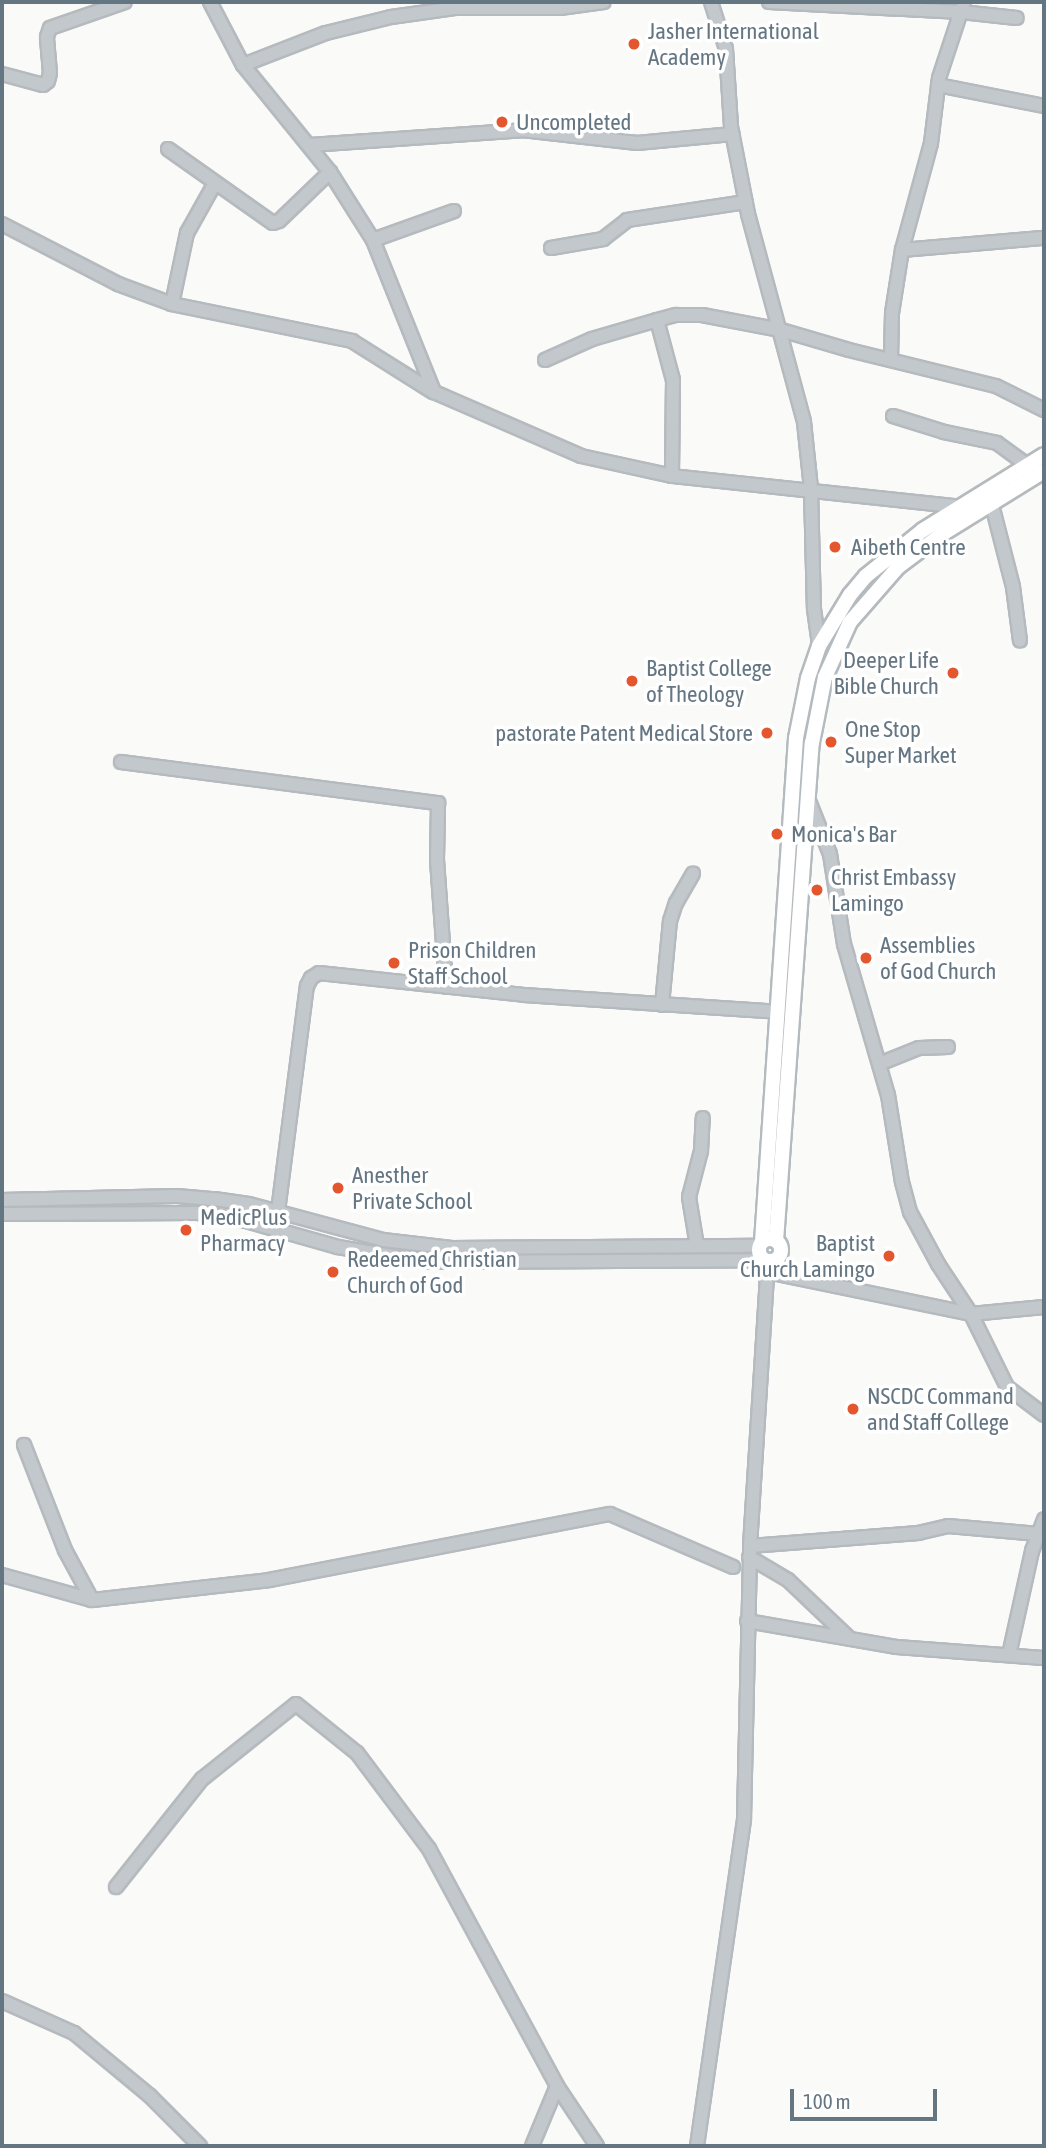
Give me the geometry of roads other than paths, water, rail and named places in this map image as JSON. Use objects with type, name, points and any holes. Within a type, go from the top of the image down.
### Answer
[{"type":"main road","points":[[766,1254],[818,701],[825,677],[850,622],[898,567],[942,534],[992,505],[1037,470],[1044,455]]},
{"type":"main road","points":[[766,1254],[777,1012],[796,738],[808,678],[819,646],[850,595],[866,576],[900,547],[961,507],[1037,470]]},
{"type":"street","points":[[2,74],[43,85],[48,81],[50,72],[47,37],[50,28],[101,7],[125,2]]},
{"type":"street","points":[[210,2],[243,65],[310,145],[373,240],[433,392]]},
{"type":"street","points":[[243,65],[326,33],[391,17],[456,8],[561,8],[604,2]]},
{"type":"street","points":[[711,2],[726,49],[733,134],[746,202],[804,422],[811,489],[814,609],[819,646]]},
{"type":"street","points":[[769,2],[962,7],[1017,18]]},
{"type":"street","points":[[891,360],[892,313],[902,250],[931,143],[938,85],[962,7]]},
{"type":"street","points":[[938,85],[1044,106]]},
{"type":"street","points":[[310,145],[522,130],[637,144],[733,134]]},
{"type":"street","points":[[168,149],[273,223],[330,172]]},
{"type":"street","points":[[172,304],[187,233],[215,183]]},
{"type":"street","points":[[551,248],[603,239],[627,220],[746,202]]},
{"type":"street","points":[[373,240],[454,211]]},
{"type":"street","points":[[2,224],[118,284],[172,304],[352,341],[433,392],[582,456],[672,476],[961,507]]},
{"type":"street","points":[[902,250],[1041,238]]},
{"type":"street","points":[[545,360],[592,339],[657,320],[676,315],[702,315],[781,330],[996,386],[1044,410]]},
{"type":"street","points":[[657,320],[673,380],[672,476]]},
{"type":"street","points":[[893,416],[944,432],[997,443],[1037,470]]},
{"type":"street","points":[[992,505],[1013,587],[1020,641]]},
{"type":"street","points":[[121,761],[438,803],[438,860],[446,987]]},
{"type":"street","points":[[809,801],[830,854],[844,944],[888,1095],[902,1182],[910,1212],[938,1264],[971,1314],[1007,1387],[1044,1415]]},
{"type":"street","points":[[662,1005],[670,921],[676,903],[693,874]]},
{"type":"street","points":[[276,1230],[307,986],[311,978],[319,973],[446,987],[777,1012]]},
{"type":"street","points":[[879,1064],[919,1048],[948,1047]]},
{"type":"street","points":[[697,1246],[689,1197],[701,1151],[703,1118]]},
{"type":"street","points":[[2,1200],[177,1196],[248,1204],[383,1240],[452,1248],[697,1246],[766,1254],[971,1314],[1044,1307]]},
{"type":"street","points":[[2,1214],[198,1213],[338,1247],[425,1262],[766,1254]]},
{"type":"street","points":[[697,2146],[744,1819],[747,1621],[766,1254]]},
{"type":"street","points":[[24,1445],[65,1550],[92,1600]]},
{"type":"street","points":[[2,1575],[92,1600],[269,1580],[610,1514],[733,1567]]},
{"type":"street","points":[[1009,1655],[1032,1551],[1044,1519]]},
{"type":"street","points":[[750,1551],[918,1533],[947,1527],[1039,1534]]},
{"type":"street","points":[[750,1551],[788,1580],[849,1638]]},
{"type":"street","points":[[747,1621],[924,1650],[1044,1658]]},
{"type":"street","points":[[116,1887],[202,1779],[296,1704],[357,1753],[429,1849],[557,2086],[597,2146]]},
{"type":"street","points":[[2,2001],[74,2033],[150,2096],[200,2146]]},
{"type":"street","points":[[523,2146],[534,2142],[557,2086]]},
{"type":"place","name":"Jasher International Academy","points":[[634,44]]},
{"type":"place","name":"Uncompleted","points":[[502,122]]},
{"type":"place","name":"Aibeth Centre","points":[[835,547]]},
{"type":"place","name":"Deeper Life Bible Church","points":[[953,673]]},
{"type":"place","name":"Baptist College of Theology","points":[[632,681]]},
{"type":"place","name":"pastorate Patent Medical Store","points":[[767,733]]},
{"type":"place","name":"One Stop Super Market","points":[[831,742]]},
{"type":"place","name":"Monica's Bar","points":[[777,834]]},
{"type":"place","name":"Christ Embassy Lamingo","points":[[817,890]]},
{"type":"place","name":"Assemblies of God Church","points":[[866,958]]},
{"type":"place","name":"Prison Children Staff School","points":[[394,963]]},
{"type":"place","name":"Anesther Private School","points":[[338,1188]]},
{"type":"place","name":"MedicPlus Pharmacy","points":[[186,1230]]},
{"type":"place","name":"Baptist Church Lamingo","points":[[889,1256]]},
{"type":"place","name":"Redeemed Christian Church of God","points":[[333,1272]]},
{"type":"place","name":"NSCDC Command and Staff College","points":[[853,1409]]}]
